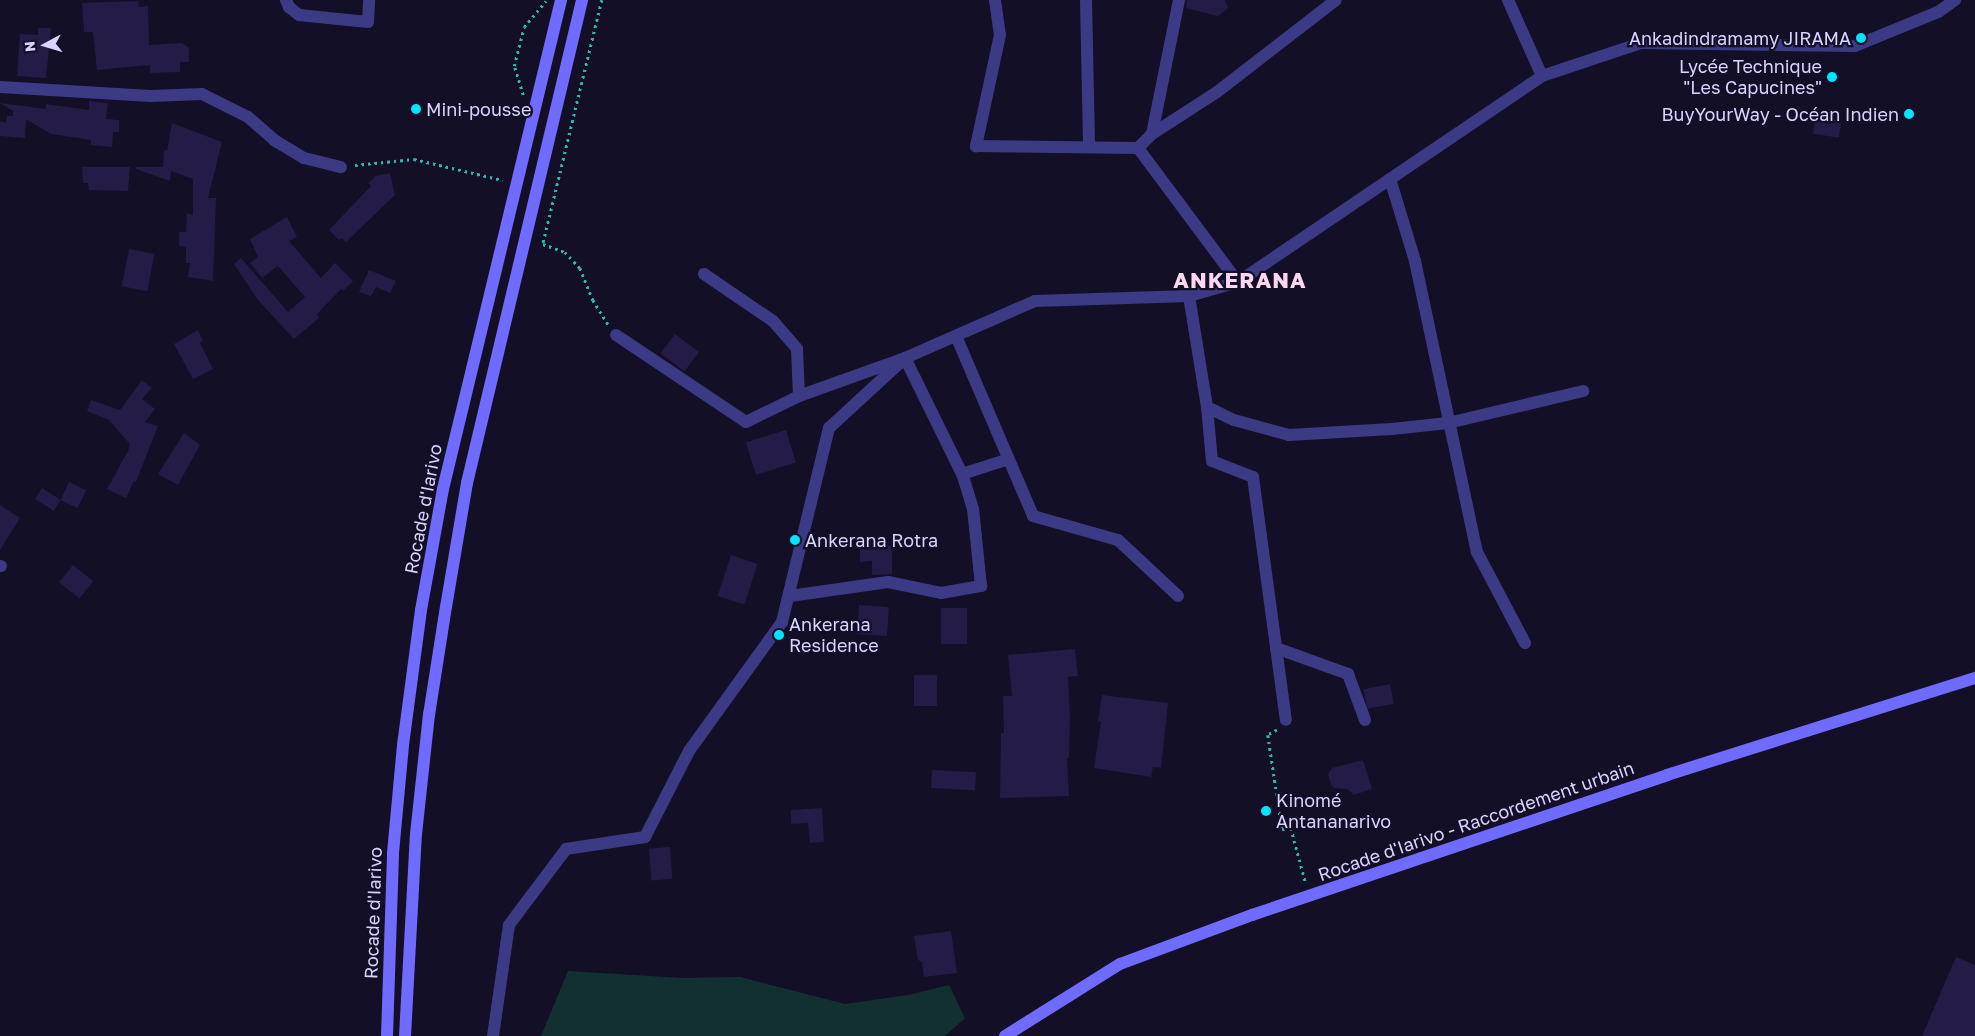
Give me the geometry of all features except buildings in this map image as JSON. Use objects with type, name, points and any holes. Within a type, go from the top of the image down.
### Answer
[{"type":"main road","name":"Rocade d'Iarivo","points":[[387,1036],[393,853],[403,745],[421,610],[443,489],[562,0]]},
{"type":"main road","name":"Rocade d'Iarivo","points":[[405,1036],[416,834],[429,715],[446,606],[470,474],[582,0]]},
{"type":"main road","name":"Rocade d'Iarivo - Raccordement urbain","points":[[1005,1036],[1120,964],[1308,896],[1667,775],[1975,678]]},
{"type":"street","points":[[286,0],[288,7],[299,15],[368,22],[370,0]]},
{"type":"street","points":[[995,0],[1000,35],[976,146],[1138,148],[1152,134],[1217,92],[1336,0]]},
{"type":"street","points":[[1086,0],[1089,146]]},
{"type":"street","points":[[1152,134],[1179,0]]},
{"type":"street","points":[[1508,0],[1542,76]]},
{"type":"street","points":[[616,335],[746,422],[799,396],[905,358],[1034,301],[1189,296],[1238,282],[1542,76],[1641,43],[1855,46],[1938,12],[1955,0]]},
{"type":"street","points":[[0,87],[151,96],[202,94],[248,117],[274,140],[304,158],[341,167]]},
{"type":"street","points":[[1138,148],[1238,282]]},
{"type":"street","points":[[1390,179],[1415,261],[1476,552],[1525,643]]},
{"type":"street","points":[[704,274],[773,321],[797,349],[799,396]]},
{"type":"street","points":[[1189,296],[1207,407],[1212,461],[1253,477],[1286,720]]},
{"type":"street","points":[[956,336],[1033,516],[1118,540],[1178,596]]},
{"type":"street","points":[[790,596],[888,582],[941,593],[981,586],[973,509],[962,474],[905,358]]},
{"type":"street","points":[[493,1036],[509,925],[566,849],[644,837],[689,751],[782,622],[790,596],[829,428],[905,358]]},
{"type":"street","points":[[1207,407],[1234,420],[1289,435],[1392,429],[1448,423],[1583,391]]},
{"type":"street","points":[[962,474],[1009,459]]},
{"type":"street","points":[[1276,648],[1348,674],[1364,720]]},
{"type":"path","points":[[526,102],[514,66],[524,27],[547,0]]},
{"type":"path","points":[[602,0],[544,244],[565,252],[580,268],[593,300],[616,335]]},
{"type":"path","points":[[341,167],[414,159],[503,181],[506,174]]},
{"type":"path","points":[[1286,720],[1282,727],[1268,735],[1270,752],[1282,829],[1290,828],[1308,896]]},
{"type":"green space","points":[[568,971],[683,978],[740,977],[845,1004],[908,995],[949,985],[965,1018],[945,1036],[541,1036]]},
{"type":"place","name":"Ankadindramamy JIRAMA","points":[[1861,38]]},
{"type":"place","name":"Lycée Technique \"Les Capucines\"","points":[[1832,77]]},
{"type":"place","name":"Mini-pousse","points":[[416,109]]},
{"type":"place","name":"BuyYourWay - Océan Indien","points":[[1909,114]]},
{"type":"place","name":"Ankerana Rotra","points":[[795,540]]},
{"type":"place","name":"Ankerana Residence","points":[[779,635]]},
{"type":"place","name":"Kinomé Antananarivo","points":[[1266,811]]},
{"type":"district","name":"ANKERANA","points":[[1240,280]]}]
